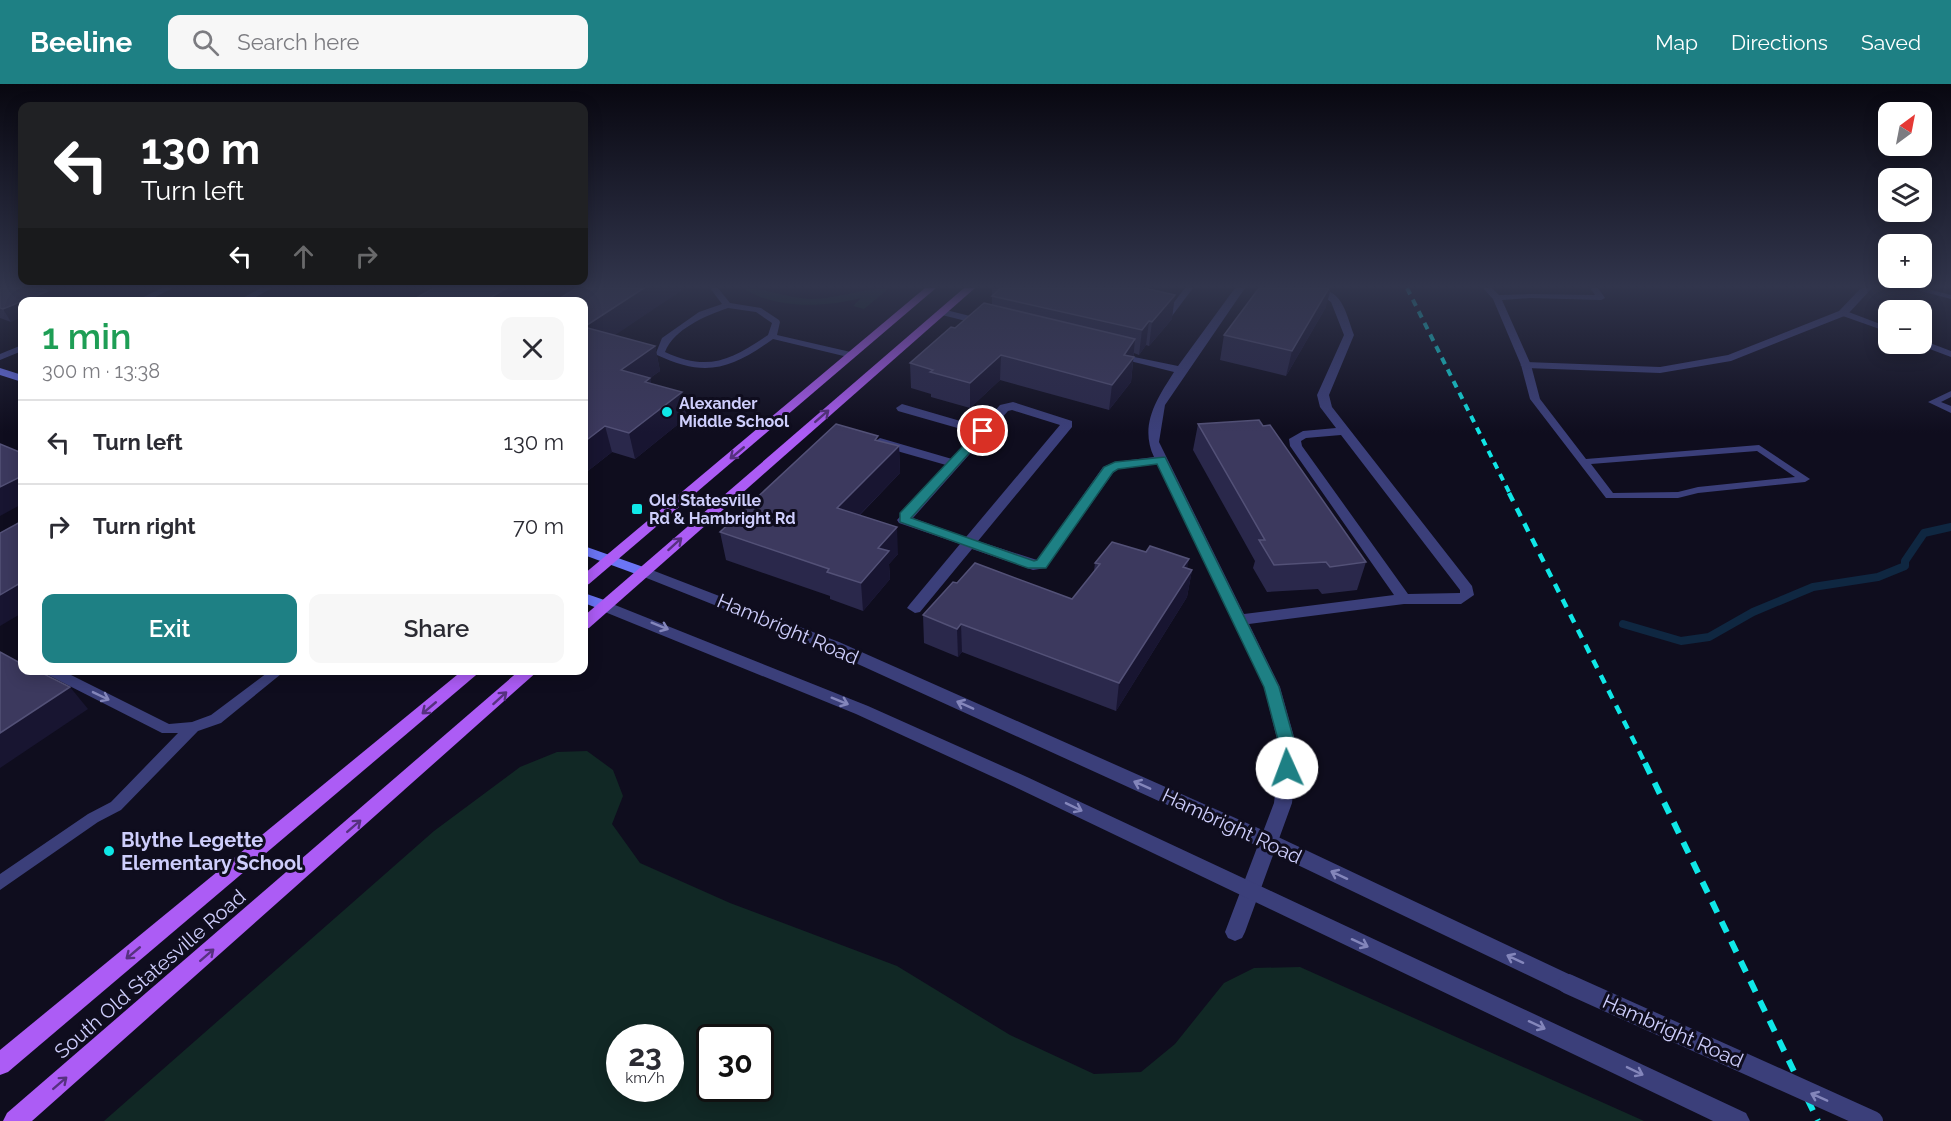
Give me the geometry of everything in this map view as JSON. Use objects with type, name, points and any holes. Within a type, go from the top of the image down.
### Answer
[{"type":"main road","points":[[588,577],[874,336]]},
{"type":"main road","points":[[588,621],[914,336]]},
{"type":"main road","points":[[0,371],[18,378]]},
{"type":"main road","name":"Hambright Road","points":[[588,551],[644,572]]},
{"type":"main road","points":[[588,600],[605,606]]},
{"type":"main road","name":"South Old Statesville Road","points":[[0,1064],[468,675]]},
{"type":"main road","name":"South Old Statesville Road","points":[[15,1121],[525,675]]},
{"type":"street","points":[[1205,336],[1159,405],[1153,442],[1272,687],[1289,751],[1283,803],[1235,932]]},
{"type":"street","points":[[1239,620],[1404,599],[1461,599],[1467,595],[1467,589],[1326,406],[1323,395],[1348,336]]},
{"type":"street","points":[[1526,365],[1660,370],[1731,358],[1785,336]]},
{"type":"street","points":[[1101,351],[1181,370]]},
{"type":"street","points":[[915,608],[971,544],[1068,424],[1008,407],[953,463],[905,516],[904,520],[971,544],[1033,565],[1041,565],[1108,470],[1115,466],[1161,460]]},
{"type":"street","points":[[902,408],[983,431]]},
{"type":"street","points":[[1345,431],[1303,435],[1295,439],[1296,446],[1404,599]]},
{"type":"street","points":[[871,440],[953,463]]},
{"type":"street","name":"Hambright Road","points":[[644,572],[833,646],[1269,842],[1568,984],[1873,1121]]},
{"type":"street","points":[[605,606],[862,710],[1021,782],[1738,1121]]},
{"type":"lane","points":[[670,336],[665,340],[660,353],[680,364],[714,367],[744,356],[771,336]]},
{"type":"lane","points":[[774,336],[852,355]]},
{"type":"lane","points":[[1514,336],[1526,365],[1535,399],[1583,462],[1610,496],[1678,495],[1698,490],[1805,479],[1759,448],[1583,462]]},
{"type":"lane","points":[[1932,347],[1951,354]]},
{"type":"lane","points":[[0,357],[18,350]]},
{"type":"lane","points":[[1951,393],[1933,402],[1951,410]]},
{"type":"lane","points":[[59,675],[167,729],[193,727],[216,718],[273,675]]},
{"type":"lane","points":[[0,883],[93,818],[116,806],[193,727]]},
{"type":"green space","points":[[587,751],[613,770],[623,796],[612,824],[640,863],[730,903],[897,966],[1010,1035],[1094,1074],[1141,1072],[1175,1044],[1224,983],[1254,968],[1300,967],[1644,1121],[104,1121],[434,831],[520,767],[557,752]]},
{"type":"building","points":[[588,336],[619,336],[655,346],[621,370],[650,378],[645,382],[682,392],[629,433],[605,426],[588,439]]},
{"type":"building","points":[[940,336],[1124,336],[1135,339],[1124,355],[1134,357],[1112,385],[1001,355],[970,383],[930,372],[933,370],[910,363]]},
{"type":"building","points":[[1230,336],[1301,336],[1292,351]]},
{"type":"building","points":[[1259,420],[1263,426],[1270,425],[1366,562],[1330,567],[1326,562],[1274,565],[1259,540],[1265,540],[1198,424]]},
{"type":"building","points":[[836,424],[878,436],[875,440],[899,446],[837,508],[897,527],[878,548],[889,551],[861,583],[827,572],[829,569],[720,532]]},
{"type":"building","points":[[0,444],[18,451],[18,478],[0,487]]},
{"type":"building","points":[[18,523],[18,584],[0,595],[0,533]]},
{"type":"building","points":[[1112,542],[1146,552],[1150,546],[1189,559],[1183,567],[1192,570],[1119,683],[961,624],[957,629],[923,615],[953,582],[957,583],[975,563],[1072,599],[1100,564],[1095,563]]},
{"type":"building","points":[[0,652],[18,662],[18,675],[46,675],[70,687],[0,733]]},
{"type":"waterway","points":[[1623,624],[1681,641],[1709,637],[1753,612],[1813,587],[1878,577],[1905,566],[1905,561],[1924,533],[1951,527]]},
{"type":"railway","points":[[1431,336],[1510,494]]},
{"type":"railway","points":[[1509,493],[1645,763]]},
{"type":"railway","points":[[1645,763],[1818,1121]]},
{"type":"place","name":"Alexander Middle School","points":[[667,412]]},
{"type":"place","name":"Old Statesville Rd & Hambright Rd","points":[[637,509]]},
{"type":"place","name":"Blythe Legette Elementary School","points":[[109,851]]},
{"type":"route","points":[[983,431],[905,516],[904,520],[1033,565],[1041,565],[1108,470],[1115,466],[1161,460],[1272,687],[1289,751],[1287,768]]}]
